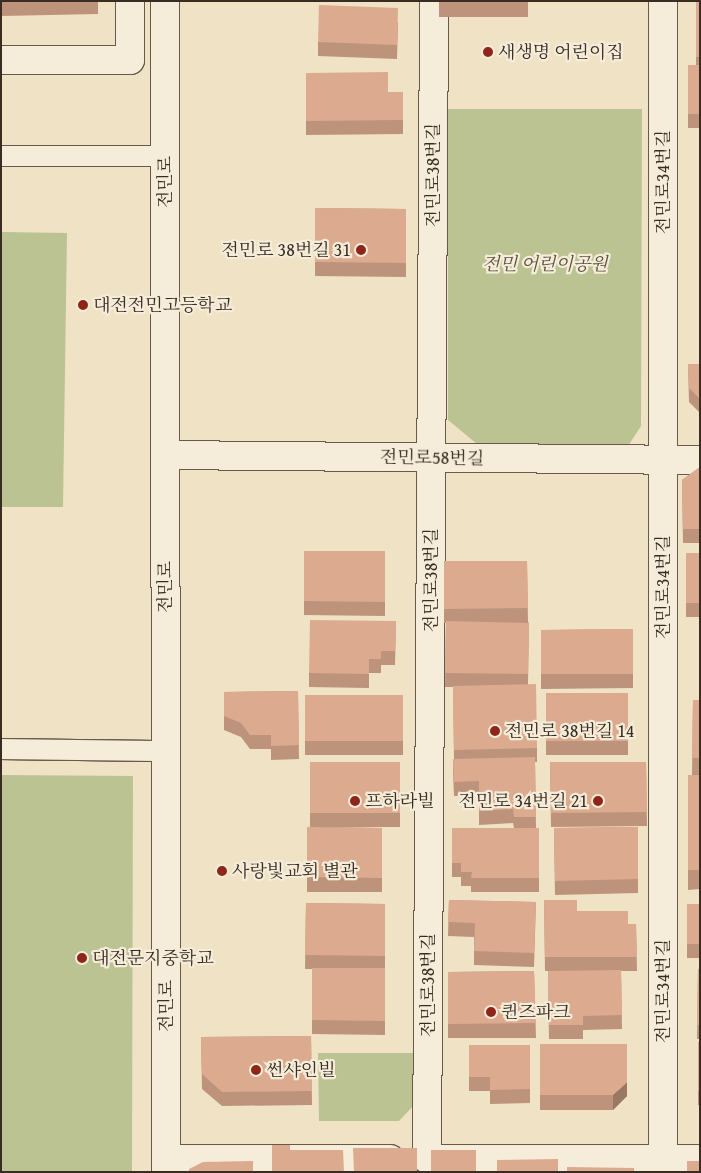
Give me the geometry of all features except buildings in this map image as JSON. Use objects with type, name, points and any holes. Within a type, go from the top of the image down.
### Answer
[{"type":"street","points":[[1,60],[130,60],[130,1]]},
{"type":"street","name":"전민로","points":[[165,1],[166,1166]]},
{"type":"street","name":"전민로38번길","points":[[427,1159],[434,1]]},
{"type":"street","name":"전민로34번길","points":[[662,1],[663,1166]]},
{"type":"street","name":"전민로58번길","points":[[165,455],[700,460]]},
{"type":"street","points":[[166,1166],[427,1159],[663,1166],[700,1159]]},
{"type":"lane","points":[[1,156],[165,156]]},
{"type":"lane","points":[[1,749],[166,751]]},
{"type":"green space","name":"전민 어린이공원","points":[[448,109],[642,109],[641,426],[628,446],[477,444],[448,420]]},
{"type":"green space","points":[[1,232],[67,233],[63,507],[1,507]]},
{"type":"green space","name":"대전문지중학교","points":[[1,775],[133,776],[132,1172],[1,1172]]},
{"type":"green space","points":[[318,1053],[421,1053],[415,1104],[399,1121],[319,1121]]},
{"type":"place","name":"새생명 어린이집","points":[[488,52]]},
{"type":"place","name":"전민로 38번길 31","points":[[361,250]]},
{"type":"place","name":"대전전민고등학교","points":[[83,305]]},
{"type":"place","name":"전민로 38번길 14","points":[[495,731]]},
{"type":"place","name":"프하라빌","points":[[355,801]]},
{"type":"place","name":"전민로 34번길 21","points":[[598,801]]},
{"type":"place","name":"사랑빛교회 별관","points":[[222,871]]},
{"type":"place","name":"대전문지중학교","points":[[82,958]]},
{"type":"place","name":"퀸즈파크","points":[[491,1012]]},
{"type":"place","name":"썬샤인빌","points":[[256,1070]]}]
